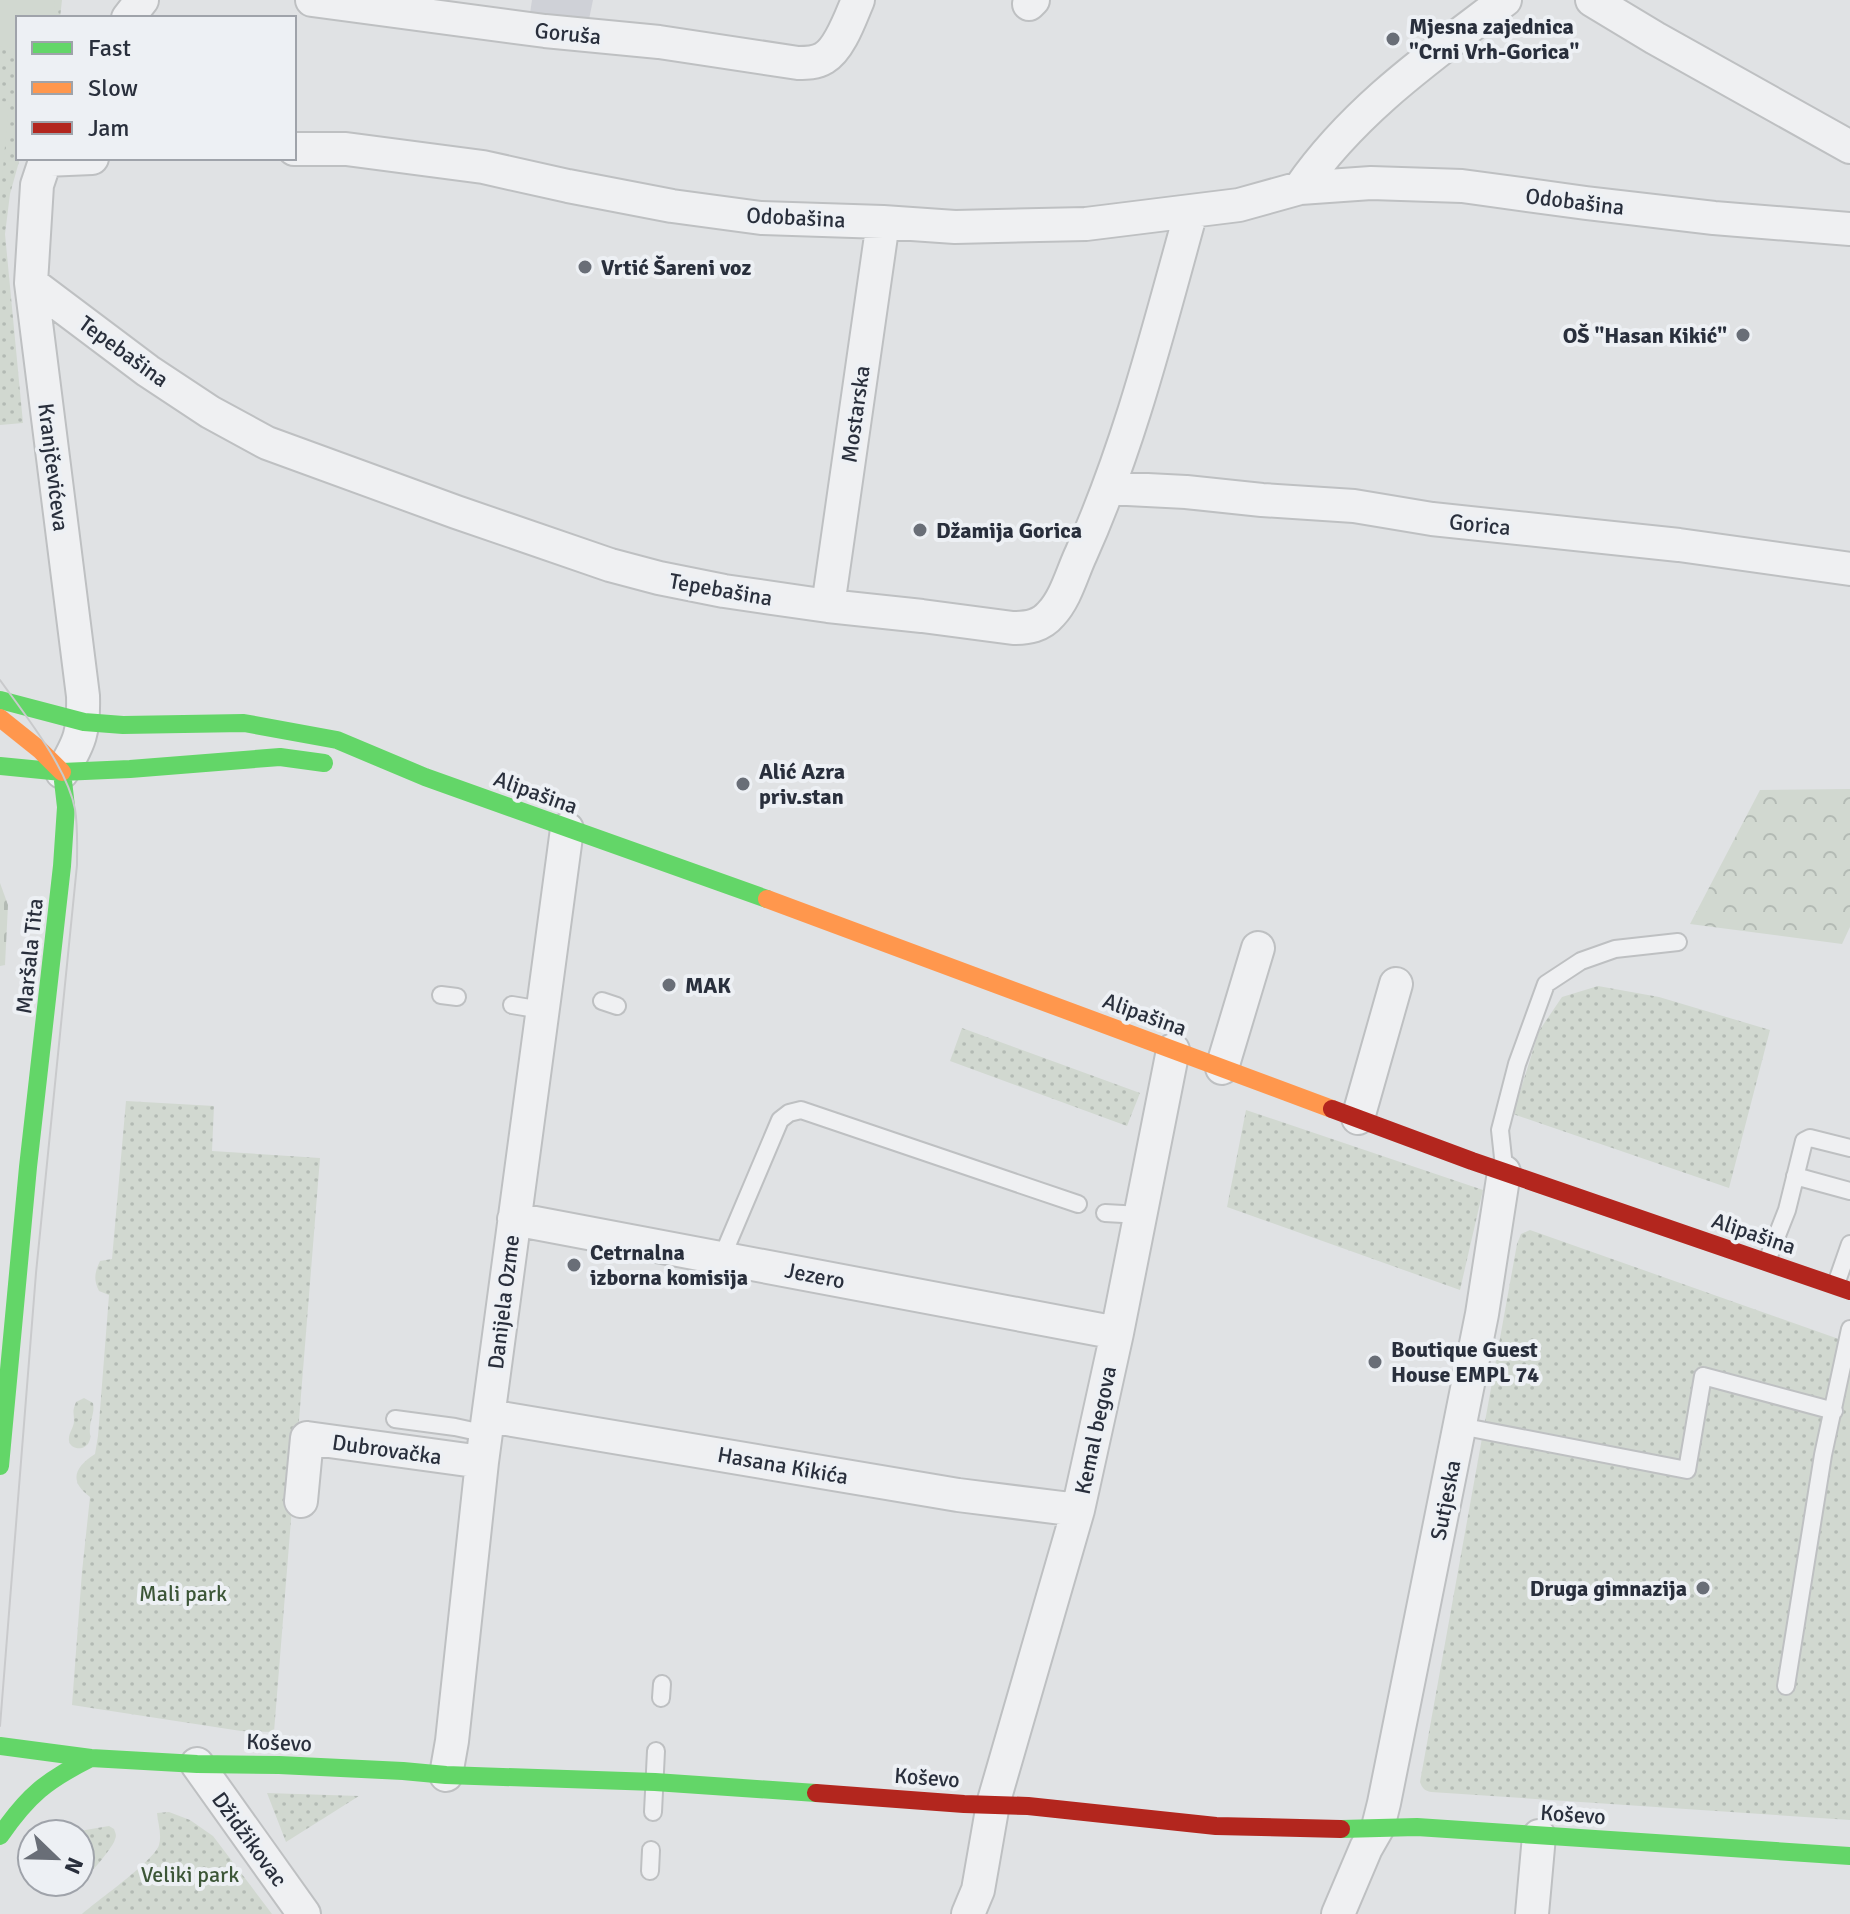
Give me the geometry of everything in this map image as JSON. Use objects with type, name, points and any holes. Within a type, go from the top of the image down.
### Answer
[{"type":"main road","name":"Alipašina","points":[[0,700],[84,722],[123,725],[244,723],[337,740],[425,777],[842,926],[1504,1172],[1843,1288]]},
{"type":"main road","points":[[0,718],[62,772]]},
{"type":"main road","name":"Alipašina","points":[[0,766],[62,772],[280,757],[425,777]]},
{"type":"main road","name":"Maršala Tita","points":[[0,1466],[14,1166],[62,866],[66,807],[62,772]]},
{"type":"main road","name":"Koševo","points":[[0,1746],[91,1758],[655,1782],[1028,1806],[1216,1826],[1326,1829],[1417,1827],[1850,1856]]},
{"type":"main road","points":[[0,1836],[32,1796],[56,1776],[91,1758]]},
{"type":"street","points":[[130,16],[142,0]]},
{"type":"street","name":"Goruša","points":[[312,0],[545,31],[659,42],[798,63],[824,58],[838,43],[858,0]]},
{"type":"street","points":[[1300,188],[1318,161],[1394,84],[1505,0]]},
{"type":"street","points":[[1592,0],[1850,147]]},
{"type":"street","name":"Odobašina","points":[[296,149],[346,149],[483,167],[672,206],[761,218],[955,227],[1086,224],[1239,205],[1300,188],[1371,183],[1462,186],[1714,218],[1850,229]]},
{"type":"street","name":"Kranjčevićeva","points":[[46,160],[37,185],[31,283],[84,722],[80,739],[62,772]]},
{"type":"street","name":"Tepebašina","points":[[31,283],[148,371],[210,412],[267,443],[456,512],[610,565],[659,578],[828,606],[1013,628],[1037,625],[1047,619],[1060,601],[1108,488],[1154,344],[1191,212]]},
{"type":"street","name":"Mostarska","points":[[828,606],[883,222]]},
{"type":"street","name":"Gorica","points":[[1108,488],[1354,506],[1432,519],[1679,545],[1850,569]]},
{"type":"street","name":"Danijela Ozme","points":[[446,1775],[540,996],[567,829]]},
{"type":"street","points":[[1222,1068],[1258,948]]},
{"type":"street","points":[[1358,1118],[1396,984]]},
{"type":"street","name":"Kemal begova","points":[[968,1914],[978,1890],[993,1804],[1078,1510],[1173,1050]]},
{"type":"street","name":"Sutjeska","points":[[1338,1914],[1378,1827],[1482,1314],[1504,1172]]},
{"type":"street","name":"Jezero","points":[[514,1219],[1117,1333]]},
{"type":"street","name":"Dubrovačka","points":[[301,1501],[307,1438],[486,1437]]},
{"type":"street","name":"Hasana Kikića","points":[[486,1437],[1078,1510]]},
{"type":"street","name":"Džidžikovac","points":[[197,1764],[304,1914]]},
{"type":"street","points":[[1532,1914],[1539,1836]]},
{"type":"lane","points":[[1504,1172],[1500,1130],[1517,1064],[1546,984],[1581,961],[1615,949],[1678,942]]},
{"type":"lane","points":[[722,1257],[780,1120],[789,1113],[801,1110],[1078,1204]]},
{"type":"lane","points":[[1767,1262],[1787,1210],[1806,1138],[1850,1148]]},
{"type":"lane","points":[[1795,1176],[1850,1191]]},
{"type":"lane","points":[[1105,1213],[1141,1215]]},
{"type":"lane","points":[[1843,1288],[1850,1244]]},
{"type":"lane","points":[[1786,1686],[1823,1455],[1850,1329]]},
{"type":"lane","points":[[1460,1426],[1687,1470],[1703,1376],[1834,1411]]},
{"type":"lane","points":[[395,1419],[455,1427],[486,1437]]},
{"type":"lane","points":[[653,1812],[656,1751]]},
{"type":"lane","points":[[650,1871],[651,1850]]},
{"type":"shaded area","points":[[532,0],[593,0],[587,29],[529,20]]},
{"type":"green space","points":[[0,0],[62,0],[60,16],[16,16],[16,160],[19,160],[10,194],[5,234],[23,423],[0,425]]},
{"type":"green space","points":[[0,0],[55,0],[54,16],[16,16],[16,48],[0,46]]},
{"type":"green space","points":[[0,101],[9,102],[2,179],[0,179]]},
{"type":"green space","points":[[1850,789],[1850,927],[1842,944],[1690,924],[1760,790]]},
{"type":"green space","points":[[0,883],[8,905],[5,965],[0,966]]},
{"type":"green space","points":[[1598,986],[1659,997],[1770,1030],[1729,1188],[1513,1114],[1539,1031],[1562,997]]},
{"type":"green space","points":[[962,1028],[1140,1093],[1127,1126],[950,1061]]},
{"type":"green space","name":"Mali park","points":[[126,1101],[214,1106],[212,1151],[320,1158],[274,1732],[241,1731],[72,1705],[90,1497],[79,1485],[77,1474],[95,1454],[98,1436],[109,1295],[99,1291],[95,1276],[100,1261],[112,1259]]},
{"type":"green space","points":[[1246,1110],[1483,1190],[1460,1290],[1227,1207]]},
{"type":"green space","points":[[1530,1230],[1850,1343],[1850,1820],[1431,1792],[1422,1786],[1420,1782],[1517,1244],[1521,1234]]},
{"type":"green space","points":[[84,1398],[93,1403],[90,1438],[87,1445],[78,1448],[70,1444],[69,1438],[76,1402]]},
{"type":"green space","points":[[267,1793],[359,1796],[286,1842]]},
{"type":"green space","name":"Veliki park","points":[[169,1812],[190,1820],[213,1836],[272,1914],[82,1914],[155,1852],[160,1837],[157,1813]]},
{"type":"green space","points":[[109,1826],[114,1829],[116,1838],[96,1866],[96,1828]]},
{"type":"tram line","points":[[0,680],[54,759],[71,793],[77,823],[77,865],[36,1273],[0,1726]]},
{"type":"traffic: fast","points":[[0,700],[84,722],[123,725],[244,723],[337,740],[425,777],[767,899]]},
{"type":"traffic: fast","points":[[0,766],[62,772],[280,757],[324,763]]},
{"type":"traffic: fast","points":[[0,1466],[28,1167],[62,866],[66,807],[62,772]]},
{"type":"traffic: fast","points":[[0,1746],[91,1758],[655,1782],[816,1793]]},
{"type":"traffic: fast","points":[[0,1836],[40,1790],[91,1758]]},
{"type":"traffic: fast","points":[[1341,1829],[1417,1827],[1850,1856]]},
{"type":"traffic: slow","points":[[0,718],[62,772]]},
{"type":"traffic: slow","points":[[767,899],[1332,1109]]},
{"type":"traffic: jam","points":[[1332,1109],[1472,1161],[1850,1291]]},
{"type":"traffic: jam","points":[[816,1793],[1028,1806],[1216,1826],[1341,1829]]},
{"type":"place","name":"Mjesna zajednica \"Crni Vrh-Gorica\"","points":[[1393,39]]},
{"type":"place","name":"Vrtić Šareni voz","points":[[585,267]]},
{"type":"place","name":"OŠ \"Hasan Kikić\"","points":[[1743,335]]},
{"type":"place","name":"Džamija Gorica","points":[[920,530]]},
{"type":"place","name":"Alić Azra priv.stan","points":[[743,784]]},
{"type":"place","name":"MAK","points":[[669,985]]},
{"type":"place","name":"Cetrnalna izborna komisija","points":[[574,1265]]},
{"type":"place","name":"Boutique Guest House EMPL 74","points":[[1375,1362]]},
{"type":"place","name":"Druga gimnazija","points":[[1703,1588]]}]
